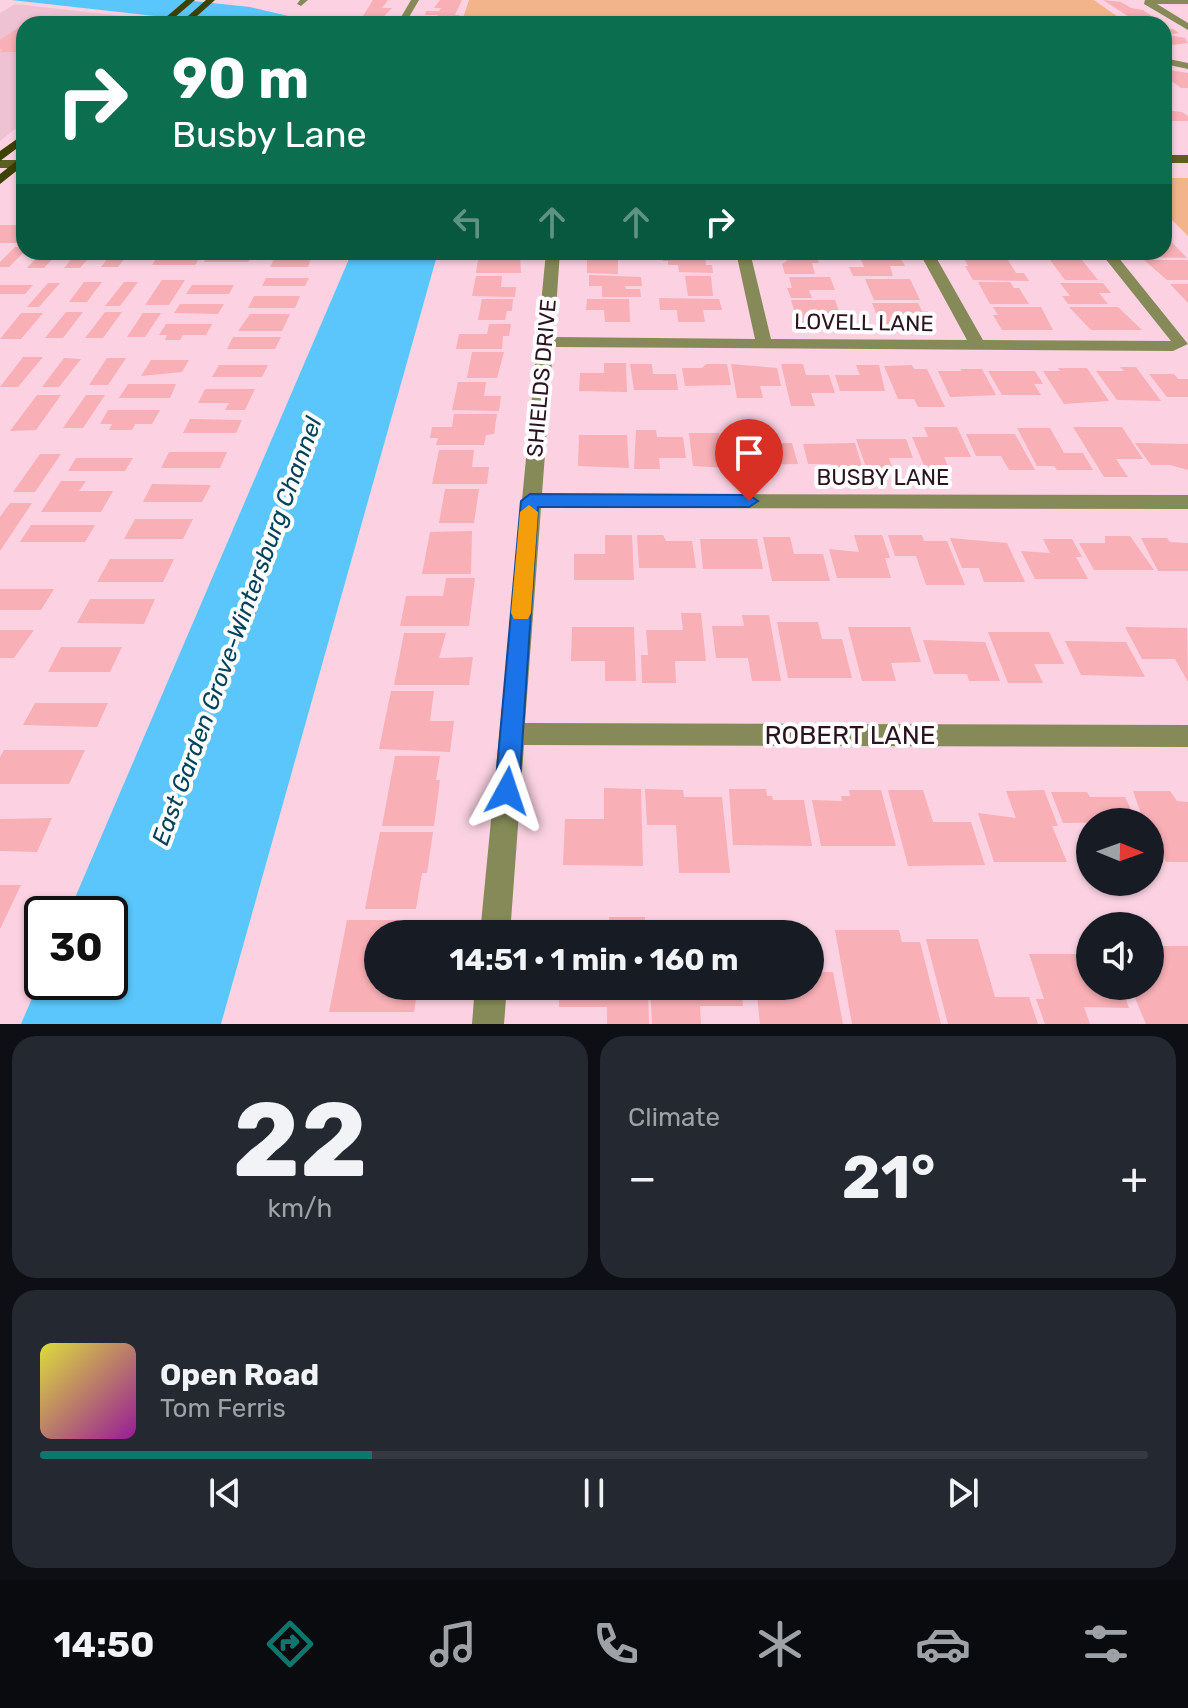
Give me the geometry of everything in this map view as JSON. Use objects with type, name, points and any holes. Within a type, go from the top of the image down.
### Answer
[{"type":"main road","points":[[175,16],[191,0]]},
{"type":"main road","points":[[192,16],[211,0]]},
{"type":"main road","points":[[0,157],[16,144]]},
{"type":"main road","points":[[0,180],[16,167]]},
{"type":"street","points":[[1147,2],[1188,2]]},
{"type":"street","points":[[1147,2],[1170,16]]},
{"type":"street","name":"SHIELDS DRIVE","points":[[496,920],[552,260]]},
{"type":"street","points":[[745,260],[764,342]]},
{"type":"street","points":[[930,260],[978,346]]},
{"type":"street","name":"LOVELL LANE","points":[[545,342],[978,346],[1173,346],[1181,343],[1114,260]]},
{"type":"street","name":"BUSBY LANE","points":[[530,501],[1188,502]]},
{"type":"street","name":"ROBERT LANE","points":[[512,734],[1188,736]]},
{"type":"street","points":[[488,1024],[490,1000]]},
{"type":"shaded area","points":[[469,0],[1094,0],[1117,16],[464,16]]},
{"type":"shaded area","points":[[15,4],[124,16],[16,16],[16,128],[0,141],[0,13]]},
{"type":"shaded area","points":[[1172,178],[1188,178],[1188,236],[1172,220]]},
{"type":"water","points":[[11,0],[184,0],[250,7],[289,16],[155,16]]},
{"type":"water","name":"East Garden Grove-Wintersburg Channel","points":[[349,260],[436,260],[221,1024],[21,1024],[31,1000],[128,1000],[128,896],[76,896]]},
{"type":"building","points":[[373,0],[388,0],[382,8],[392,8],[384,16],[363,16]]},
{"type":"building","points":[[440,0],[462,0],[455,15],[460,16],[425,15],[426,11],[439,11],[441,8],[434,8]]},
{"type":"building","points":[[1103,0],[1121,2],[1152,16],[1128,16]]},
{"type":"building","points":[[16,29],[16,52],[0,52],[3,49],[0,49],[0,40]]},
{"type":"building","points":[[1172,35],[1185,38],[1188,43],[1172,45]]},
{"type":"building","points":[[1172,70],[1188,73],[1188,88],[1181,88],[1172,82]]},
{"type":"building","points":[[1172,111],[1182,112],[1188,116],[1188,121],[1172,121]]},
{"type":"building","points":[[0,225],[16,225],[16,243],[0,243]]},
{"type":"building","points":[[1172,242],[1187,258],[1172,258]]},
{"type":"building","points":[[16,247],[16,260],[9,267],[0,267],[0,262]]},
{"type":"building","points":[[34,260],[52,260],[44,268],[27,268]]},
{"type":"building","points":[[70,260],[87,260],[80,268],[64,268]]},
{"type":"building","points":[[107,260],[124,260],[118,267],[101,267]]},
{"type":"building","points":[[155,260],[198,260],[195,265],[152,265]]},
{"type":"building","points":[[205,260],[249,260],[248,262]]},
{"type":"building","points":[[274,260],[311,260],[308,267],[270,267]]},
{"type":"building","points":[[478,260],[520,260],[521,273],[476,273]]},
{"type":"building","points":[[587,260],[618,260],[618,274],[587,273]]},
{"type":"building","points":[[706,260],[706,265],[712,265],[713,273],[679,272],[678,265],[668,265],[668,261],[663,261]]},
{"type":"building","points":[[818,260],[819,263],[812,263],[815,274],[785,274],[782,264],[787,261]]},
{"type":"building","points":[[861,260],[902,260],[905,266],[890,266],[893,276],[853,276],[849,267],[864,267]]},
{"type":"building","points":[[965,260],[1008,260],[1016,273],[1024,273],[1029,281],[973,280]]},
{"type":"building","points":[[1050,260],[1082,260],[1098,280],[1065,280]]},
{"type":"building","points":[[1144,260],[1188,260],[1188,280],[1167,280]]},
{"type":"building","points":[[589,275],[641,277],[642,286],[625,286],[626,289],[640,289],[641,297],[602,297],[602,286],[589,286]]},
{"type":"building","points":[[476,276],[502,276],[501,287],[516,287],[515,297],[472,296]]},
{"type":"building","points":[[685,276],[711,276],[713,296],[688,296]]},
{"type":"building","points":[[789,277],[830,277],[835,290],[809,290],[812,298],[791,298],[787,288],[792,288]]},
{"type":"building","points":[[266,278],[309,278],[305,286],[262,286]]},
{"type":"building","points":[[865,279],[910,279],[920,300],[874,300]]},
{"type":"building","points":[[162,280],[185,280],[169,305],[145,305]]},
{"type":"building","points":[[84,282],[102,282],[87,302],[69,302]]},
{"type":"building","points":[[124,282],[138,282],[120,306],[105,306]]},
{"type":"building","points":[[978,282],[1010,282],[1014,288],[1019,288],[1029,304],[990,304]]},
{"type":"building","points":[[48,283],[60,283],[39,307],[27,307]]},
{"type":"building","points":[[1060,283],[1103,283],[1111,293],[1099,293],[1108,304],[1068,304],[1062,296],[1070,296]]},
{"type":"building","points":[[1170,284],[1188,284],[1188,303]]},
{"type":"building","points":[[0,285],[33,285],[25,294],[0,294]]},
{"type":"building","points":[[192,285],[234,285],[229,294],[186,294]]},
{"type":"building","points":[[254,296],[300,296],[295,308],[248,308]]},
{"type":"building","points":[[659,298],[719,299],[722,310],[703,310],[705,322],[678,322],[677,310],[660,310]]},
{"type":"building","points":[[482,299],[513,299],[512,311],[507,311],[505,320],[478,320]]},
{"type":"building","points":[[587,299],[629,299],[630,322],[605,322],[604,310],[586,310]]},
{"type":"building","points":[[791,300],[835,300],[843,323],[798,323]]},
{"type":"building","points":[[872,303],[918,303],[922,311],[928,311],[934,326],[881,325]]},
{"type":"building","points":[[180,304],[224,304],[218,314],[174,313]]},
{"type":"building","points":[[993,307],[1041,307],[1053,330],[1002,330],[993,315],[998,315]]},
{"type":"building","points":[[1069,307],[1118,307],[1142,330],[1091,330]]},
{"type":"building","points":[[66,312],[83,312],[63,338],[45,338]]},
{"type":"building","points":[[105,312],[122,312],[103,338],[85,338]]},
{"type":"building","points":[[21,313],[43,313],[21,339],[0,339]]},
{"type":"building","points":[[143,313],[161,313],[145,337],[127,337]]},
{"type":"building","points":[[250,314],[290,314],[282,331],[238,331]]},
{"type":"building","points":[[166,324],[212,324],[206,335],[183,335],[180,340],[165,340],[167,335],[159,335]]},
{"type":"building","points":[[489,324],[511,324],[509,336],[503,336],[502,349],[456,349],[459,334],[487,334]]},
{"type":"building","points":[[233,337],[281,337],[275,349],[227,349]]},
{"type":"building","points":[[472,352],[504,352],[497,378],[467,378]]},
{"type":"building","points":[[23,357],[43,357],[18,387],[0,387]]},
{"type":"building","points":[[64,358],[81,359],[59,387],[42,387]]},
{"type":"building","points":[[107,358],[126,358],[108,385],[89,385]]},
{"type":"building","points":[[151,360],[189,360],[182,372],[141,376]]},
{"type":"building","points":[[604,363],[626,363],[627,392],[579,391],[580,373],[604,373]]},
{"type":"building","points":[[630,364],[652,364],[653,374],[676,374],[678,390],[634,390]]},
{"type":"building","points":[[706,364],[727,364],[731,385],[685,386],[682,368],[702,368]]},
{"type":"building","points":[[731,364],[777,368],[781,386],[760,386],[763,398],[737,398]]},
{"type":"building","points":[[781,364],[803,364],[806,375],[829,375],[835,393],[811,393],[815,406],[791,406]]},
{"type":"building","points":[[219,365],[268,365],[262,377],[212,377]]},
{"type":"building","points":[[856,365],[879,365],[885,391],[840,391],[835,375],[860,375]]},
{"type":"building","points":[[912,365],[914,369],[927,369],[945,407],[918,407],[914,399],[898,399],[884,366]]},
{"type":"building","points":[[1120,367],[1136,367],[1161,401],[1117,400],[1096,371],[1124,371]]},
{"type":"building","points":[[1058,368],[1087,368],[1109,401],[1064,404],[1043,371],[1060,371]]},
{"type":"building","points":[[960,369],[982,369],[996,395],[950,397],[938,371],[962,371]]},
{"type":"building","points":[[988,371],[1035,371],[1043,384],[1034,384],[1041,395],[1002,395]]},
{"type":"building","points":[[1149,374],[1174,374],[1178,379],[1188,379],[1188,397],[1167,397]]},
{"type":"building","points":[[458,382],[486,382],[484,396],[501,396],[499,411],[452,410]]},
{"type":"building","points":[[128,384],[176,384],[170,398],[119,398]]},
{"type":"building","points":[[205,389],[255,389],[245,410],[225,410],[229,403],[198,403]]},
{"type":"building","points":[[37,395],[61,395],[36,430],[10,431]]},
{"type":"building","points":[[86,395],[105,395],[83,428],[63,428]]},
{"type":"building","points":[[108,410],[160,410],[152,424],[135,424],[132,430],[109,430],[112,424],[100,424]]},
{"type":"building","points":[[454,414],[497,414],[494,434],[486,435],[484,445],[436,445],[438,438],[430,438],[432,427],[452,427]]},
{"type":"building","points":[[190,419],[242,420],[236,433],[183,433]]},
{"type":"building","points":[[924,427],[957,427],[971,457],[944,457],[950,471],[926,470],[912,437],[928,437]]},
{"type":"building","points":[[1073,427],[1122,427],[1143,459],[1116,459],[1128,477],[1104,477]]},
{"type":"building","points":[[1017,428],[1050,428],[1064,453],[1083,453],[1093,470],[1057,470],[1054,466],[1037,466]]},
{"type":"building","points":[[636,430],[656,430],[657,437],[683,437],[686,458],[659,458],[660,469],[634,469]]},
{"type":"building","points":[[689,433],[719,433],[720,438],[739,438],[745,469],[693,466]]},
{"type":"building","points":[[966,434],[1015,434],[1035,470],[1009,470],[1001,456],[976,456]]},
{"type":"building","points":[[579,435],[627,435],[629,468],[578,466]]},
{"type":"building","points":[[856,439],[906,439],[913,458],[889,458],[893,470],[867,470]]},
{"type":"building","points":[[792,443],[798,464],[749,465],[745,444]]},
{"type":"building","points":[[855,443],[863,470],[833,470],[831,464],[808,464],[803,444]]},
{"type":"building","points":[[1135,443],[1188,444],[1188,470],[1170,465],[1151,465]]},
{"type":"building","points":[[439,450],[474,450],[472,467],[489,467],[487,484],[432,484]]},
{"type":"building","points":[[169,452],[227,452],[220,468],[161,468]]},
{"type":"building","points":[[40,454],[61,454],[35,492],[13,492]]},
{"type":"building","points":[[76,458],[133,458],[125,471],[68,471]]},
{"type":"building","points":[[61,481],[86,481],[79,491],[113,491],[101,512],[41,512]]},
{"type":"building","points":[[152,484],[211,485],[202,502],[143,502]]},
{"type":"building","points":[[445,489],[479,489],[474,523],[439,523]]},
{"type":"building","points":[[10,503],[32,503],[0,551],[0,517]]},
{"type":"building","points":[[135,519],[193,519],[183,539],[124,539]]},
{"type":"building","points":[[31,525],[95,525],[85,542],[20,542]]},
{"type":"building","points":[[472,531],[471,574],[422,574],[430,532]]},
{"type":"building","points":[[605,535],[632,535],[634,580],[574,580],[574,554],[605,554]]},
{"type":"building","points":[[637,535],[663,535],[666,541],[692,541],[696,568],[639,568]]},
{"type":"building","points":[[854,535],[882,535],[890,558],[885,558],[891,578],[837,578],[829,549],[859,552]]},
{"type":"building","points":[[888,535],[922,535],[924,541],[947,541],[965,585],[926,585],[916,556],[895,556]]},
{"type":"building","points":[[1105,536],[1130,536],[1154,570],[1094,570],[1079,543],[1105,543]]},
{"type":"building","points":[[763,537],[790,537],[794,554],[823,554],[830,581],[772,581]]},
{"type":"building","points":[[950,538],[1007,543],[1025,582],[984,582],[979,568],[962,568]]},
{"type":"building","points":[[1141,538],[1167,538],[1170,542],[1188,543],[1188,571],[1158,571]]},
{"type":"building","points":[[700,539],[757,539],[763,569],[703,569]]},
{"type":"building","points":[[1043,539],[1072,539],[1082,557],[1076,557],[1088,579],[1035,579],[1021,551],[1050,553]]},
{"type":"building","points":[[110,559],[174,559],[163,582],[97,582]]},
{"type":"building","points":[[446,578],[475,578],[469,626],[400,626],[406,596],[443,596]]},
{"type":"building","points":[[0,589],[54,589],[41,610],[0,610]]},
{"type":"building","points":[[90,599],[155,599],[144,624],[77,623]]},
{"type":"building","points":[[681,613],[701,613],[706,661],[675,661],[676,683],[642,683],[641,655],[648,655],[646,630],[683,630]]},
{"type":"building","points":[[742,615],[769,615],[781,681],[752,681],[748,658],[716,658],[712,626],[744,626]]},
{"type":"building","points":[[777,622],[818,622],[822,639],[842,639],[852,678],[788,678]]},
{"type":"building","points":[[572,627],[634,627],[636,681],[605,681],[605,661],[571,661]]},
{"type":"building","points":[[848,627],[910,627],[921,662],[891,663],[896,681],[862,681]]},
{"type":"building","points":[[1125,627],[1187,628],[1188,682],[1175,659],[1142,659]]},
{"type":"building","points":[[0,630],[34,630],[14,658],[0,658]]},
{"type":"building","points":[[988,632],[1049,632],[1064,664],[1034,664],[1043,683],[1008,683]]},
{"type":"building","points":[[404,633],[446,633],[439,658],[473,657],[469,685],[394,685]]},
{"type":"building","points":[[923,640],[985,642],[1000,681],[969,681],[967,674],[934,674]]},
{"type":"building","points":[[1065,641],[1126,642],[1145,677],[1081,675]]},
{"type":"building","points":[[61,647],[122,647],[110,672],[48,672]]},
{"type":"building","points":[[391,691],[434,691],[430,721],[454,721],[450,752],[379,749]]},
{"type":"building","points":[[35,703],[108,703],[97,727],[23,725]]},
{"type":"building","points":[[4,750],[85,750],[69,784],[0,784],[0,757]]},
{"type":"building","points":[[395,756],[440,756],[434,826],[382,826]]},
{"type":"building","points":[[604,788],[641,789],[643,866],[563,865],[565,819],[604,819]]},
{"type":"building","points":[[645,789],[683,790],[684,797],[722,797],[730,873],[679,873],[676,825],[647,825]]},
{"type":"building","points":[[729,789],[766,789],[767,796],[772,796],[773,800],[804,800],[812,846],[733,845]]},
{"type":"building","points":[[849,790],[881,790],[896,846],[821,846],[812,800],[842,801],[841,796],[850,796]]},
{"type":"building","points":[[888,790],[923,790],[933,822],[971,822],[985,865],[908,866]]},
{"type":"building","points":[[1044,790],[1058,826],[1052,826],[1067,862],[994,862],[978,813],[1016,818],[1006,791]]},
{"type":"building","points":[[1133,791],[1170,791],[1177,801],[1188,802],[1188,862],[1166,862],[1164,808],[1139,808]]},
{"type":"building","points":[[1051,792],[1087,792],[1090,797],[1125,797],[1130,808],[1076,808],[1076,823],[1063,823]]},
{"type":"building","points":[[52,818],[37,852],[0,851],[0,819]]},
{"type":"building","points":[[380,832],[433,832],[427,873],[422,873],[416,909],[365,909]]},
{"type":"building","points":[[0,885],[21,885],[0,929]]},
{"type":"building","points":[[609,917],[645,917],[645,920],[609,920]]},
{"type":"building","points":[[347,920],[364,920],[364,1000],[416,1000],[414,1012],[329,1012]]},
{"type":"building","points":[[835,930],[899,930],[902,942],[920,942],[941,1024],[852,1024]]},
{"type":"building","points":[[926,939],[978,939],[995,997],[1029,997],[1038,1024],[948,1024]]},
{"type":"building","points":[[1164,946],[1188,946],[1188,1024],[1146,1024],[1136,1000],[1164,1000]]},
{"type":"building","points":[[1029,954],[1076,954],[1076,1000],[1126,1000],[1129,1008],[1084,1007],[1090,1024],[1045,1024],[1036,999],[1044,999]]},
{"type":"building","points":[[824,972],[833,972],[843,1024],[760,1024],[757,1000],[824,1000]]},
{"type":"building","points":[[559,1000],[648,1000],[649,1024],[607,1024],[607,1007],[559,1007]]},
{"type":"building","points":[[651,1000],[742,1000],[743,1006],[700,1006],[701,1024],[652,1024]]},
{"type":"slow traffic","points":[[521,613],[529,512]]},
{"type":"route","points":[[507,791],[530,501],[749,501]]}]
